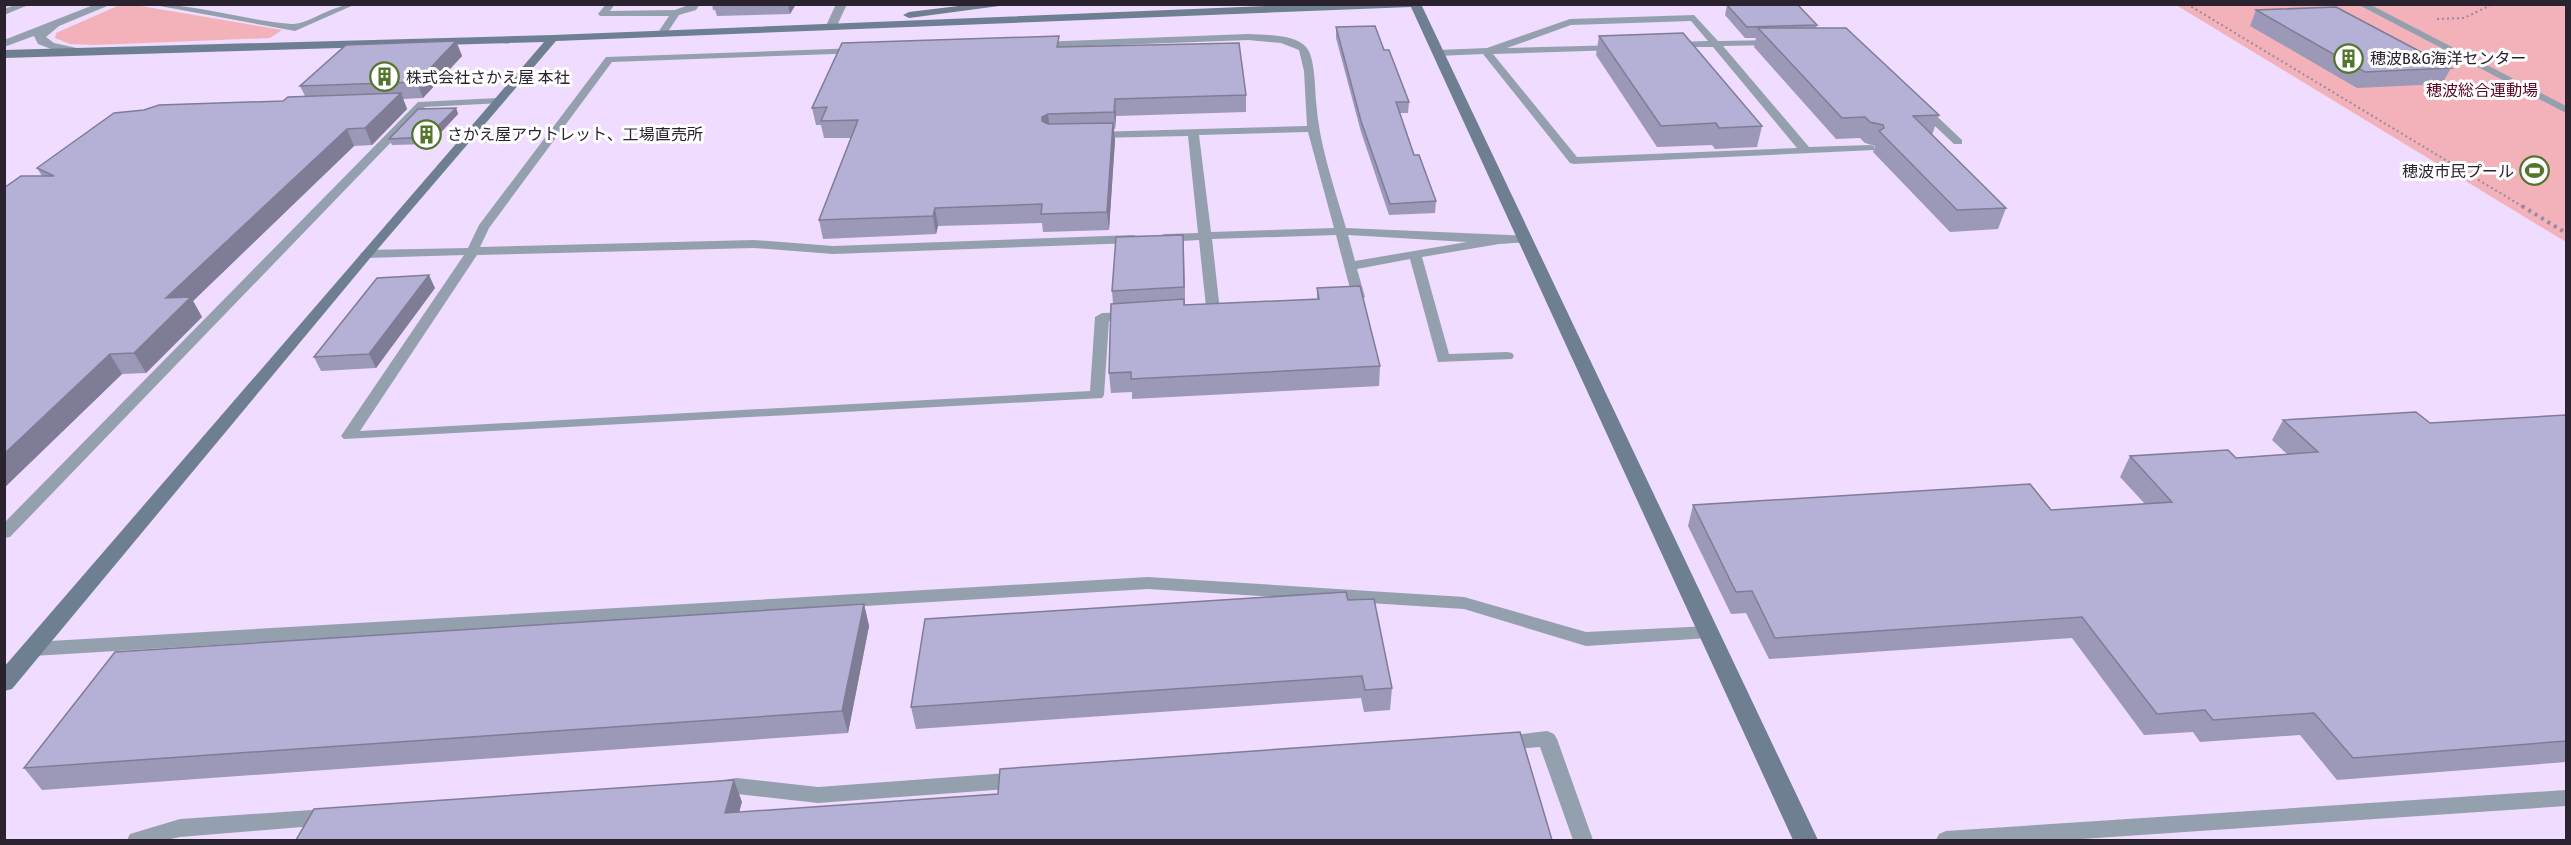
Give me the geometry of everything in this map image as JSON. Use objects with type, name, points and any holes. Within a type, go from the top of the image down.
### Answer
[{"type":"street","points":[[4,44],[108,4]]},
{"type":"street","points":[[154,4],[295,28],[351,4]]},
{"type":"street","points":[[831,28],[842,4]]},
{"type":"street","points":[[864,27],[912,14],[1009,4]]},
{"type":"street","points":[[4,54],[864,27],[1415,4],[1806,840]]},
{"type":"street","points":[[58,24],[44,31],[40,36],[42,42],[83,52]]},
{"type":"street","points":[[4,683],[366,254],[553,38]]},
{"type":"lane","points":[[4,12],[27,4]]},
{"type":"lane","points":[[611,4],[603,14],[676,13],[693,9],[696,4]]},
{"type":"lane","points":[[2361,4],[2566,110]]},
{"type":"lane","points":[[2380,4],[2376,5],[2383,16]]},
{"type":"lane","points":[[662,34],[676,13]]},
{"type":"lane","points":[[1486,52],[1570,22],[1694,18],[1806,151]]},
{"type":"lane","points":[[1023,45],[1248,37],[1283,40],[1303,49],[1309,71],[1312,129],[1358,297]]},
{"type":"lane","points":[[1658,46],[1782,41]]},
{"type":"lane","points":[[1438,53],[1635,47]]},
{"type":"lane","points":[[869,50],[609,59],[483,228],[472,251],[349,436],[1097,395],[1102,317],[1146,314]]},
{"type":"lane","points":[[1486,52],[1574,161],[1870,148]]},
{"type":"lane","points":[[398,105],[498,101]]},
{"type":"lane","points":[[1916,102],[1958,142]]},
{"type":"lane","points":[[4,532],[422,104]]},
{"type":"lane","points":[[1086,135],[1312,129]]},
{"type":"lane","points":[[1191,312],[1213,311],[1193,132]]},
{"type":"lane","points":[[366,254],[754,244],[833,250],[1341,231],[1499,240],[1525,239]]},
{"type":"lane","points":[[1350,266],[1499,240]]},
{"type":"lane","points":[[1414,256],[1443,359],[1507,356]]},
{"type":"lane","points":[[33,649],[1148,583],[1464,603],[1586,639],[1709,632]]},
{"type":"lane","points":[[1487,744],[1547,739],[1583,840]]},
{"type":"lane","points":[[689,790],[737,786],[818,795],[1045,778]]},
{"type":"lane","points":[[1946,840],[2566,798]]},
{"type":"lane","points":[[137,840],[180,828],[346,815]]},
{"type":"path","points":[[2187,4],[2566,232]]},
{"type":"green space","points":[[122,4],[282,30],[270,38],[95,45],[70,44],[55,38],[56,33]]},
{"type":"green space","name":"穂波総合運動場","points":[[2176,5],[2566,5],[2566,242]]},
{"type":"building","points":[[1797,4],[1817,25],[1747,27],[1727,5]]},
{"type":"building","points":[[2336,7],[2451,68],[2365,72],[2256,10]]},
{"type":"building","points":[[1375,26],[1384,50],[1389,50],[1409,102],[1396,102],[1414,155],[1419,155],[1436,201],[1390,204],[1361,121],[1336,27]]},
{"type":"building","points":[[1758,28],[1846,28],[1939,115],[1913,116],[2006,208],[1957,210],[1879,131],[1884,128],[1883,125],[1870,122],[1865,117],[1842,118]]},
{"type":"building","points":[[1683,33],[1762,126],[1719,128],[1716,123],[1661,126],[1599,36]]},
{"type":"building","points":[[1059,36],[1057,47],[1239,43],[1246,95],[1115,99],[1114,112],[1048,114],[1042,117],[1042,121],[1048,124],[1113,123],[1107,212],[1041,214],[1042,204],[935,208],[933,216],[819,220],[858,120],[821,121],[827,107],[812,108],[842,43]]},
{"type":"building","points":[[456,41],[417,82],[300,86],[346,45]]},
{"type":"building","points":[[401,93],[365,128],[347,129],[166,298],[191,297],[134,353],[110,354],[4,454],[4,188],[21,176],[54,176],[37,168],[114,113],[144,110],[159,105],[283,101],[288,97]]},
{"type":"building","points":[[456,108],[427,137],[389,139],[418,109]]},
{"type":"building","points":[[1183,235],[1184,287],[1112,291],[1116,237]]},
{"type":"building","points":[[429,275],[369,354],[314,357],[377,278]]},
{"type":"building","points":[[1360,286],[1380,366],[1131,379],[1131,372],[1109,373],[1111,304],[1184,299],[1184,305],[1319,299],[1317,288]]},
{"type":"building","points":[[2416,412],[2430,423],[2566,415],[2566,741],[2353,758],[2314,713],[2213,720],[2205,710],[2157,714],[2082,617],[1775,638],[1752,591],[1736,592],[1693,505],[2030,484],[2051,510],[2172,502],[2130,456],[2228,450],[2236,458],[2318,452],[2283,420]]},
{"type":"building","points":[[1346,592],[1348,600],[1374,599],[1392,688],[1365,690],[1362,676],[911,707],[925,619]]},
{"type":"building","points":[[864,604],[842,711],[24,768],[115,652]]},
{"type":"building","points":[[1520,732],[1552,840],[296,840],[314,809],[734,780],[725,813],[998,794],[1000,769]]},
{"type":"place","name":"穂波B&G海洋センター","points":[[2349,58]]},
{"type":"place","name":"株式会社さかえ屋 本社","points":[[385,77]]},
{"type":"place","name":"さかえ屋アウトレット、工場直売所","points":[[426,134]]},
{"type":"place","name":"穂波市民プール","points":[[2535,171]]}]
